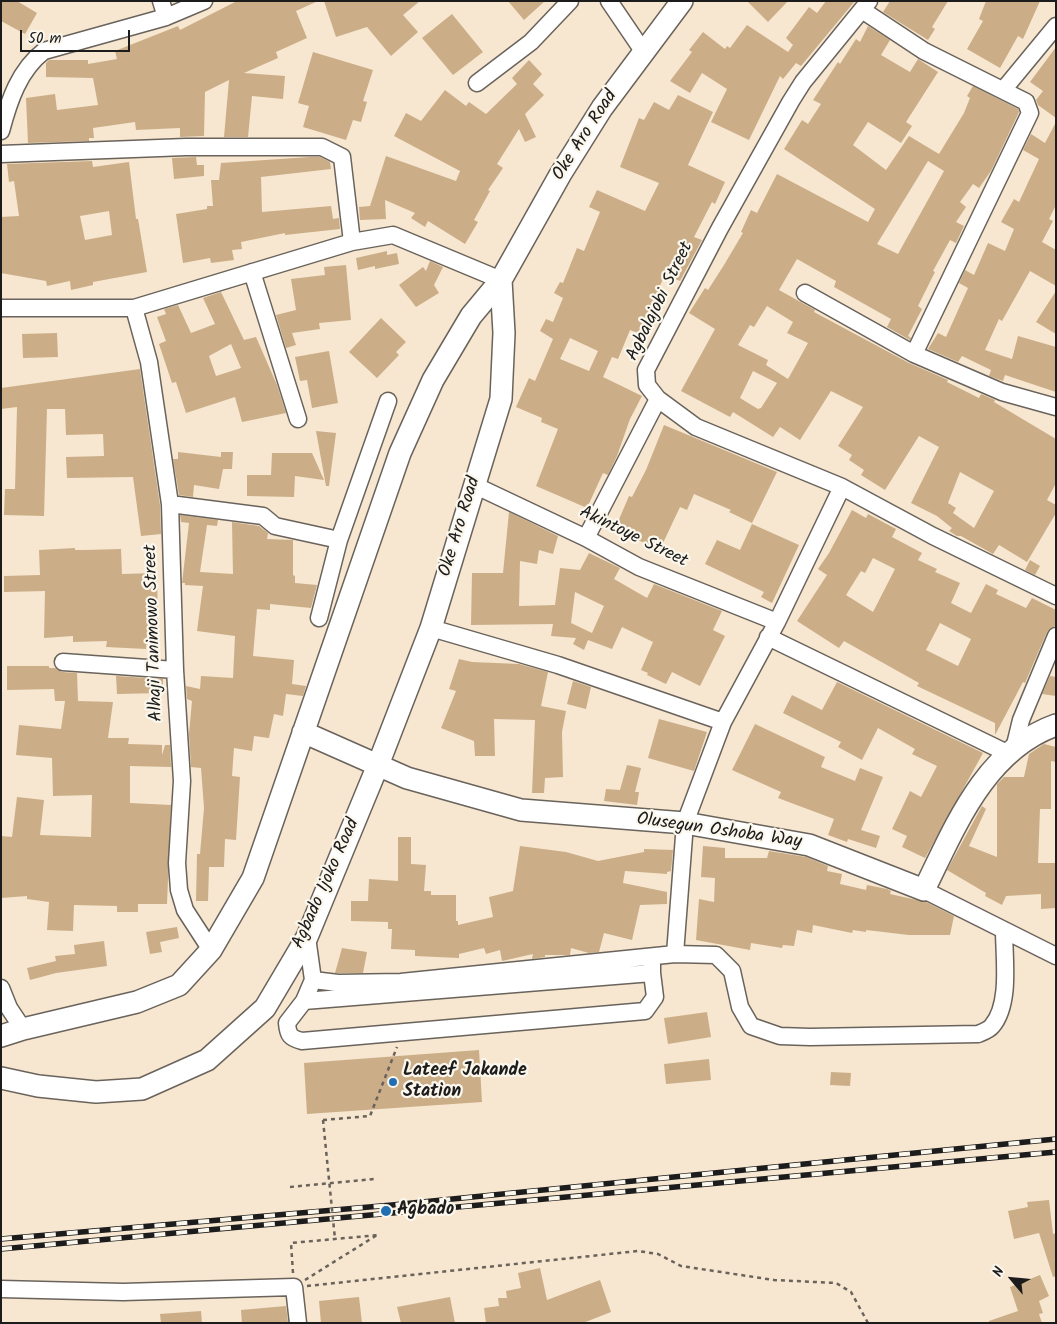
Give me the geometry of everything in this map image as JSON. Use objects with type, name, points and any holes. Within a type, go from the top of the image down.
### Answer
[{"type":"main road","name":"Oke Aro Road","points":[[303,732],[400,453],[449,350],[471,316],[502,280],[560,175],[602,108],[682,1]]},
{"type":"main road","name":"Oke Aro Road","points":[[378,765],[430,628],[501,399],[504,333],[502,280]]},
{"type":"main road","points":[[924,890],[972,796],[1011,751],[1056,725]]},
{"type":"main road","name":"Olusegun Oshoba Way","points":[[303,732],[407,778],[521,810],[685,823],[809,845],[924,890]]},
{"type":"main road","points":[[1,1036],[137,1002],[179,985],[211,950],[253,878],[303,732]]},
{"type":"main road","name":"Agbado Ijoko Road","points":[[1,1078],[38,1086],[96,1092],[142,1089],[207,1060],[265,1008],[307,937],[378,765]]},
{"type":"street","points":[[1,131],[11,95],[33,59],[44,51],[163,9],[204,1]]},
{"type":"street","points":[[477,83],[531,42],[570,1]]},
{"type":"street","points":[[609,1],[643,51]]},
{"type":"street","points":[[865,5],[924,51],[1004,89],[1026,102],[1030,113],[914,354]]},
{"type":"street","name":"Agbalajobi Street","points":[[865,5],[803,82],[711,244],[646,370],[647,385],[658,399],[696,427],[842,487],[933,536],[1056,596]]},
{"type":"street","points":[[1004,89],[1056,26]]},
{"type":"street","points":[[1,154],[195,147],[322,147],[342,157],[352,242]]},
{"type":"street","points":[[1,308],[134,308],[352,242],[393,235],[502,280]]},
{"type":"street","points":[[252,272],[298,419]]},
{"type":"street","points":[[805,293],[914,354],[1002,392],[1056,407]]},
{"type":"street","name":"Alhaji Tanimowo Street","points":[[134,308],[149,362],[170,504],[175,670],[182,782],[177,863],[179,890],[185,910],[211,950]]},
{"type":"street","points":[[586,538],[658,399]]},
{"type":"street","points":[[319,618],[339,540],[388,401]]},
{"type":"street","name":"Akintoye Street","points":[[474,485],[586,538],[639,567],[777,622]]},
{"type":"street","points":[[675,954],[685,823],[723,722],[777,622],[842,487]]},
{"type":"street","points":[[170,504],[263,516],[275,526],[339,540]]},
{"type":"street","points":[[430,628],[558,665],[723,722]]},
{"type":"street","points":[[768,637],[1011,751],[1056,636]]},
{"type":"street","points":[[64,662],[175,670]]},
{"type":"street","points":[[924,890],[1056,956]]},
{"type":"street","points":[[304,1001],[652,965],[675,954],[716,955],[732,971],[740,1007],[751,1026],[780,1036],[978,1034],[991,1027],[999,1015],[1005,990],[1004,930]]},
{"type":"street","points":[[307,937],[313,980],[304,1001],[287,1023],[288,1033],[292,1038],[302,1041],[645,1010],[655,997],[652,965]]},
{"type":"street","points":[[313,980],[338,984],[401,982],[652,965]]},
{"type":"street","points":[[1,988],[9,1008],[23,1029]]},
{"type":"street","points":[[1,1289],[123,1292],[294,1287],[298,1323]]},
{"type":"path","points":[[334,1239],[323,1120],[370,1116],[403,1032]]},
{"type":"path","points":[[290,1187],[374,1179]]},
{"type":"path","points":[[378,1235],[294,1287],[291,1243],[378,1235]]},
{"type":"path","points":[[294,1287],[638,1252],[658,1254],[681,1266],[774,1280],[836,1283],[850,1292],[868,1323]]},
{"type":"building","points":[[1,1],[17,1],[37,13],[25,34],[1,21]]},
{"type":"building","points":[[237,1],[318,1],[296,11],[307,38],[276,52],[278,58],[244,73],[285,76],[283,99],[252,96],[248,137],[224,137],[229,80],[205,92],[204,136],[180,137],[180,128],[136,130],[135,122],[93,128],[94,138],[89,138],[89,141],[28,143],[26,98],[55,94],[57,110],[98,105],[93,78],[46,77],[46,63],[49,60],[88,60],[88,64],[117,59],[115,51],[178,26],[180,30]]},
{"type":"building","points":[[324,1],[420,1],[403,15],[418,32],[391,56],[367,27],[336,37]]},
{"type":"building","points":[[508,1],[545,1],[524,20]]},
{"type":"building","points":[[747,1],[788,1],[768,22]]},
{"type":"building","points":[[826,1],[855,1],[801,66],[796,63],[783,79],[780,76],[749,140],[711,122],[727,89],[702,73],[690,93],[670,81],[692,52],[689,50],[703,32],[725,49],[727,46],[730,48],[747,25],[788,52],[793,45],[786,38],[809,7],[817,13]]},
{"type":"building","points":[[890,1],[948,1],[932,27],[935,29],[928,40],[883,12]]},
{"type":"building","points":[[986,1],[1040,1],[1023,39],[1018,36],[1000,68],[967,49],[983,21],[979,19]]},
{"type":"building","points":[[452,14],[483,52],[453,75],[422,38]]},
{"type":"building","points":[[868,26],[890,40],[881,55],[910,72],[918,59],[938,72],[906,122],[912,126],[901,143],[868,122],[853,145],[886,170],[909,136],[939,154],[964,113],[970,98],[967,96],[973,86],[1018,109],[1019,112],[991,171],[979,188],[973,184],[960,202],[966,207],[956,222],[964,226],[956,243],[950,240],[933,271],[935,272],[918,306],[922,309],[908,336],[911,338],[910,340],[887,327],[891,319],[834,287],[836,281],[797,259],[779,290],[815,310],[814,312],[909,363],[948,380],[947,382],[979,398],[981,394],[995,400],[994,402],[1056,439],[1056,483],[1047,500],[1056,505],[1056,513],[1027,562],[999,545],[993,554],[961,536],[957,536],[949,531],[952,528],[937,516],[911,503],[939,447],[919,436],[885,490],[861,475],[864,470],[849,460],[852,455],[838,446],[863,407],[831,391],[800,440],[780,427],[773,437],[733,412],[730,417],[681,391],[715,329],[689,313],[705,288],[708,290],[724,265],[743,233],[741,232],[751,210],[757,213],[777,174],[868,222],[875,209],[784,149],[802,120],[808,124],[821,104],[813,100],[838,62],[840,64],[856,39],[860,42]],"holes":[[[928,161],[944,171],[898,254],[877,244]],[[767,306],[793,322],[787,333],[808,343],[788,379],[766,365],[768,360],[738,345],[750,325],[754,327]],[[753,371],[777,383],[761,408],[758,409],[740,398]],[[960,472],[994,491],[974,528],[953,513],[956,508],[948,503]]]},
{"type":"building","points":[[1056,47],[1056,118],[1038,105],[1036,100],[1043,91],[1030,82]]},
{"type":"building","points":[[313,52],[373,70],[363,101],[367,102],[361,122],[353,120],[346,140],[303,127],[309,106],[298,103]]},
{"type":"building","points":[[529,60],[542,74],[533,84],[544,95],[525,114],[536,137],[525,142],[519,129],[497,164],[503,168],[488,190],[490,191],[474,220],[478,222],[465,244],[428,221],[425,227],[411,218],[415,213],[385,200],[386,219],[360,220],[359,207],[370,206],[386,156],[456,181],[460,171],[394,136],[406,113],[421,121],[445,90],[466,106],[469,102],[486,114],[517,84],[512,78]]},
{"type":"building","points":[[678,95],[713,112],[688,165],[725,182],[715,204],[712,202],[694,237],[702,240],[680,281],[665,275],[638,333],[630,330],[618,359],[612,357],[603,377],[642,396],[630,419],[608,475],[603,473],[587,508],[536,486],[558,429],[541,422],[542,418],[516,407],[529,378],[535,381],[553,339],[540,331],[546,319],[553,322],[563,298],[554,293],[560,282],[563,283],[577,248],[584,251],[600,212],[589,207],[597,190],[645,211],[659,183],[620,167],[639,118],[644,120],[654,102],[669,110]],"holes":[[[570,338],[598,351],[589,371],[560,359]]]},
{"type":"building","points":[[1056,122],[1056,205],[1049,219],[1053,221],[1042,242],[1056,250],[1056,286],[1030,271],[1002,321],[999,319],[985,350],[1012,359],[1018,336],[1056,347],[1056,392],[1005,375],[1003,381],[989,376],[991,370],[962,356],[958,362],[928,349],[938,333],[946,337],[968,288],[959,283],[965,270],[974,275],[988,243],[1005,251],[1014,229],[1001,222],[1014,199],[1019,202],[1039,159],[1023,150],[1031,134],[1045,143]]},
{"type":"building","points":[[196,157],[197,165],[204,165],[204,176],[174,179],[172,158]]},
{"type":"building","points":[[320,157],[330,162],[331,169],[261,177],[262,212],[331,206],[333,219],[339,218],[340,229],[285,235],[285,233],[241,242],[242,249],[232,250],[234,260],[211,263],[210,258],[183,263],[176,214],[207,209],[207,206],[213,206],[211,180],[219,180],[221,163]]},
{"type":"building","points":[[92,161],[93,167],[129,162],[136,219],[138,219],[147,272],[93,282],[93,285],[71,290],[70,281],[47,286],[46,281],[1,273],[1,217],[19,216],[14,181],[9,182],[7,164]],"holes":[[[109,211],[112,235],[85,240],[80,216]]]},
{"type":"building","points":[[387,251],[387,255],[397,253],[399,264],[358,270],[356,258]]},
{"type":"building","points":[[430,261],[443,267],[434,285],[439,293],[416,307],[399,285],[423,267],[426,271]]},
{"type":"building","points":[[346,265],[351,320],[319,323],[320,329],[292,333],[296,345],[286,348],[276,315],[296,310],[291,279],[325,275],[324,267]]},
{"type":"building","points":[[1056,291],[1056,334],[1036,322]]},
{"type":"building","points":[[221,292],[244,340],[256,337],[277,385],[286,413],[242,422],[235,397],[186,413],[176,382],[172,383],[159,344],[166,341],[157,317],[166,314],[164,309],[178,305],[191,333],[215,324],[203,298]],"holes":[[[231,344],[241,368],[216,376],[209,356]]]},
{"type":"building","points":[[381,318],[406,342],[396,352],[399,355],[377,378],[349,352]]},
{"type":"building","points":[[57,333],[58,357],[23,358],[22,334]]},
{"type":"building","points":[[329,351],[338,403],[312,408],[307,380],[300,381],[295,357]]},
{"type":"building","points":[[140,369],[160,505],[161,534],[141,536],[133,477],[67,478],[66,457],[104,456],[103,434],[66,435],[65,409],[47,409],[44,516],[4,515],[5,489],[15,489],[17,407],[1,409],[1,388]]},
{"type":"building","points":[[664,425],[777,472],[752,523],[729,512],[731,510],[694,494],[687,510],[680,507],[663,543],[659,541],[656,548],[622,533],[624,527],[617,524],[629,496],[632,497],[646,470]]},
{"type":"building","points":[[316,431],[336,433],[329,486],[326,486]]},
{"type":"building","points":[[178,452],[221,457],[221,452],[233,452],[232,469],[223,469],[219,489],[194,485],[193,497],[179,495],[173,459],[178,459]]},
{"type":"building","points":[[272,453],[312,453],[324,480],[295,476],[294,497],[247,496],[247,475],[271,475]]},
{"type":"building","points":[[852,510],[866,518],[868,514],[896,529],[892,537],[922,553],[918,560],[937,569],[935,572],[960,583],[951,603],[971,613],[986,584],[998,590],[996,594],[1026,608],[1032,598],[1056,610],[1056,625],[1047,632],[1025,683],[1023,682],[995,735],[995,723],[917,686],[919,683],[844,641],[839,648],[797,621],[827,575],[818,569],[829,553]],"holes":[[[873,558],[895,569],[873,612],[846,595],[861,571],[865,573]],[[940,623],[971,639],[958,666],[926,650]]]},
{"type":"building","points":[[509,512],[558,536],[553,554],[539,550],[537,564],[520,561],[519,606],[555,605],[560,568],[580,570],[589,553],[620,568],[614,579],[647,598],[654,584],[722,611],[713,630],[725,636],[700,686],[672,672],[666,684],[641,670],[653,642],[622,627],[612,649],[588,640],[584,650],[573,644],[576,638],[551,636],[553,624],[471,625],[472,573],[503,573]],"holes":[[[575,592],[604,606],[592,633],[571,623]]]},
{"type":"building","points":[[180,515],[218,520],[217,526],[207,525],[200,572],[233,574],[232,522],[259,526],[268,533],[267,539],[293,540],[293,575],[295,576],[295,583],[317,585],[311,608],[270,604],[270,610],[257,609],[253,656],[294,660],[292,684],[306,686],[303,696],[286,694],[283,716],[274,714],[269,738],[254,736],[252,751],[234,748],[232,776],[240,777],[236,840],[225,839],[224,867],[209,867],[208,901],[196,901],[197,854],[200,854],[204,808],[201,768],[191,767],[189,734],[192,701],[187,699],[186,686],[200,689],[201,676],[233,678],[235,636],[197,631],[203,586],[185,585],[185,583],[182,583],[189,523],[181,522]]},
{"type":"building","points":[[752,524],[799,545],[772,603],[761,597],[764,592],[705,564],[717,540],[740,550]]},
{"type":"building","points":[[75,548],[75,550],[121,549],[122,574],[157,573],[158,624],[148,624],[146,649],[106,647],[107,641],[73,642],[73,636],[44,638],[45,591],[4,592],[4,576],[40,575],[39,550]]},
{"type":"building","points":[[1030,560],[1040,566],[1035,575],[1025,570]]},
{"type":"building","points":[[459,659],[472,662],[519,664],[548,672],[541,706],[566,711],[562,732],[563,777],[545,778],[544,793],[532,793],[535,720],[494,719],[495,756],[475,756],[474,741],[441,728],[456,691],[449,689]]},
{"type":"building","points":[[7,666],[49,666],[49,668],[55,668],[62,672],[77,673],[78,701],[113,702],[108,738],[129,738],[128,744],[162,745],[162,755],[165,745],[170,745],[171,767],[130,766],[130,803],[171,805],[167,904],[138,904],[138,912],[117,912],[117,906],[74,905],[73,931],[47,930],[49,902],[27,899],[27,896],[1,898],[1,836],[12,837],[17,797],[44,800],[40,835],[91,837],[92,795],[53,796],[52,758],[16,755],[19,725],[61,729],[65,701],[55,701],[54,689],[7,690]]},
{"type":"building","points":[[116,676],[163,679],[163,693],[117,694]]},
{"type":"building","points":[[1050,676],[1056,677],[1056,696],[1042,694]]},
{"type":"building","points":[[573,681],[591,687],[586,709],[567,704]]},
{"type":"building","points":[[837,682],[983,753],[925,858],[902,847],[907,836],[892,829],[910,791],[921,797],[937,766],[912,754],[915,749],[878,728],[862,760],[838,747],[841,742],[783,713],[792,695],[822,710]]},
{"type":"building","points":[[659,719],[707,732],[694,771],[648,758]]},
{"type":"building","points":[[755,724],[825,757],[821,767],[855,781],[860,768],[883,777],[861,830],[880,836],[876,848],[848,839],[847,842],[828,835],[834,819],[778,798],[781,792],[732,770]]},
{"type":"building","points":[[1044,744],[1056,747],[1056,762],[1051,761],[1051,809],[1040,809],[1038,863],[1056,863],[1056,908],[1041,909],[1041,894],[1006,896],[1002,905],[985,896],[986,893],[947,870],[982,806],[986,809],[969,846],[997,857],[997,784],[1004,777],[1024,777],[1029,754]]},
{"type":"building","points":[[627,765],[641,768],[635,792],[639,792],[637,805],[604,801],[606,789],[620,790]]},
{"type":"building","points":[[398,837],[411,837],[411,864],[426,865],[424,891],[431,891],[431,895],[456,895],[456,921],[458,921],[458,925],[493,917],[489,897],[513,891],[520,846],[566,852],[598,861],[644,852],[644,849],[673,850],[671,871],[667,872],[667,874],[625,871],[623,883],[667,892],[667,904],[640,905],[632,940],[604,933],[599,952],[589,953],[571,948],[570,955],[545,955],[545,957],[532,959],[533,954],[502,961],[500,950],[486,954],[484,948],[459,954],[459,958],[415,956],[415,950],[391,949],[392,929],[388,929],[388,922],[351,921],[351,901],[368,901],[369,879],[398,881]]},
{"type":"building","points":[[703,846],[725,848],[725,858],[767,858],[769,851],[806,857],[828,866],[827,871],[842,874],[840,884],[866,890],[867,885],[887,889],[891,891],[890,894],[926,902],[954,916],[950,935],[909,935],[866,930],[866,932],[853,930],[852,933],[813,925],[812,933],[797,930],[794,946],[783,945],[782,948],[751,943],[750,950],[696,940],[699,899],[714,902],[715,878],[701,877]]},
{"type":"building","points":[[177,927],[179,938],[160,942],[162,952],[150,954],[146,932]]},
{"type":"building","points":[[104,941],[107,966],[56,973],[30,980],[27,968],[56,961],[55,956],[75,954],[74,945]]},
{"type":"building","points":[[342,948],[367,952],[363,973],[335,973]]},
{"type":"building","points":[[707,1012],[711,1037],[668,1044],[664,1018]]},
{"type":"building","name":"Lateef Jakande Station","points":[[479,1050],[482,1102],[307,1114],[304,1063]]},
{"type":"building","points":[[709,1059],[711,1080],[666,1084],[664,1064]]},
{"type":"building","points":[[831,1072],[851,1073],[850,1086],[830,1085]]},
{"type":"building","points":[[1049,1200],[1053,1234],[1056,1233],[1056,1276],[1053,1277],[1039,1233],[1014,1239],[1008,1211],[1028,1207],[1027,1202]]},
{"type":"building","points":[[540,1268],[547,1300],[600,1280],[611,1312],[583,1323],[486,1323],[484,1308],[499,1306],[498,1298],[507,1298],[506,1291],[521,1288],[518,1273]]},
{"type":"building","points":[[1040,1275],[1049,1296],[1039,1301],[1043,1313],[1039,1314],[1042,1323],[989,1323],[989,1321],[1018,1311],[1010,1287]]},
{"type":"building","points":[[359,1297],[362,1323],[321,1323],[319,1301]]},
{"type":"building","points":[[450,1297],[455,1323],[401,1323],[397,1307]]},
{"type":"building","points":[[286,1306],[288,1323],[242,1323],[241,1310]]},
{"type":"building","points":[[201,1311],[202,1323],[161,1323],[160,1314]]},
{"type":"railway","points":[[1,1239],[392,1205],[1056,1139]]},
{"type":"railway","points":[[1,1249],[1056,1152]]},
{"type":"place","name":"Lateef Jakande Station","points":[[393,1082]]},
{"type":"place","name":"Agbado","points":[[386,1211]]}]
